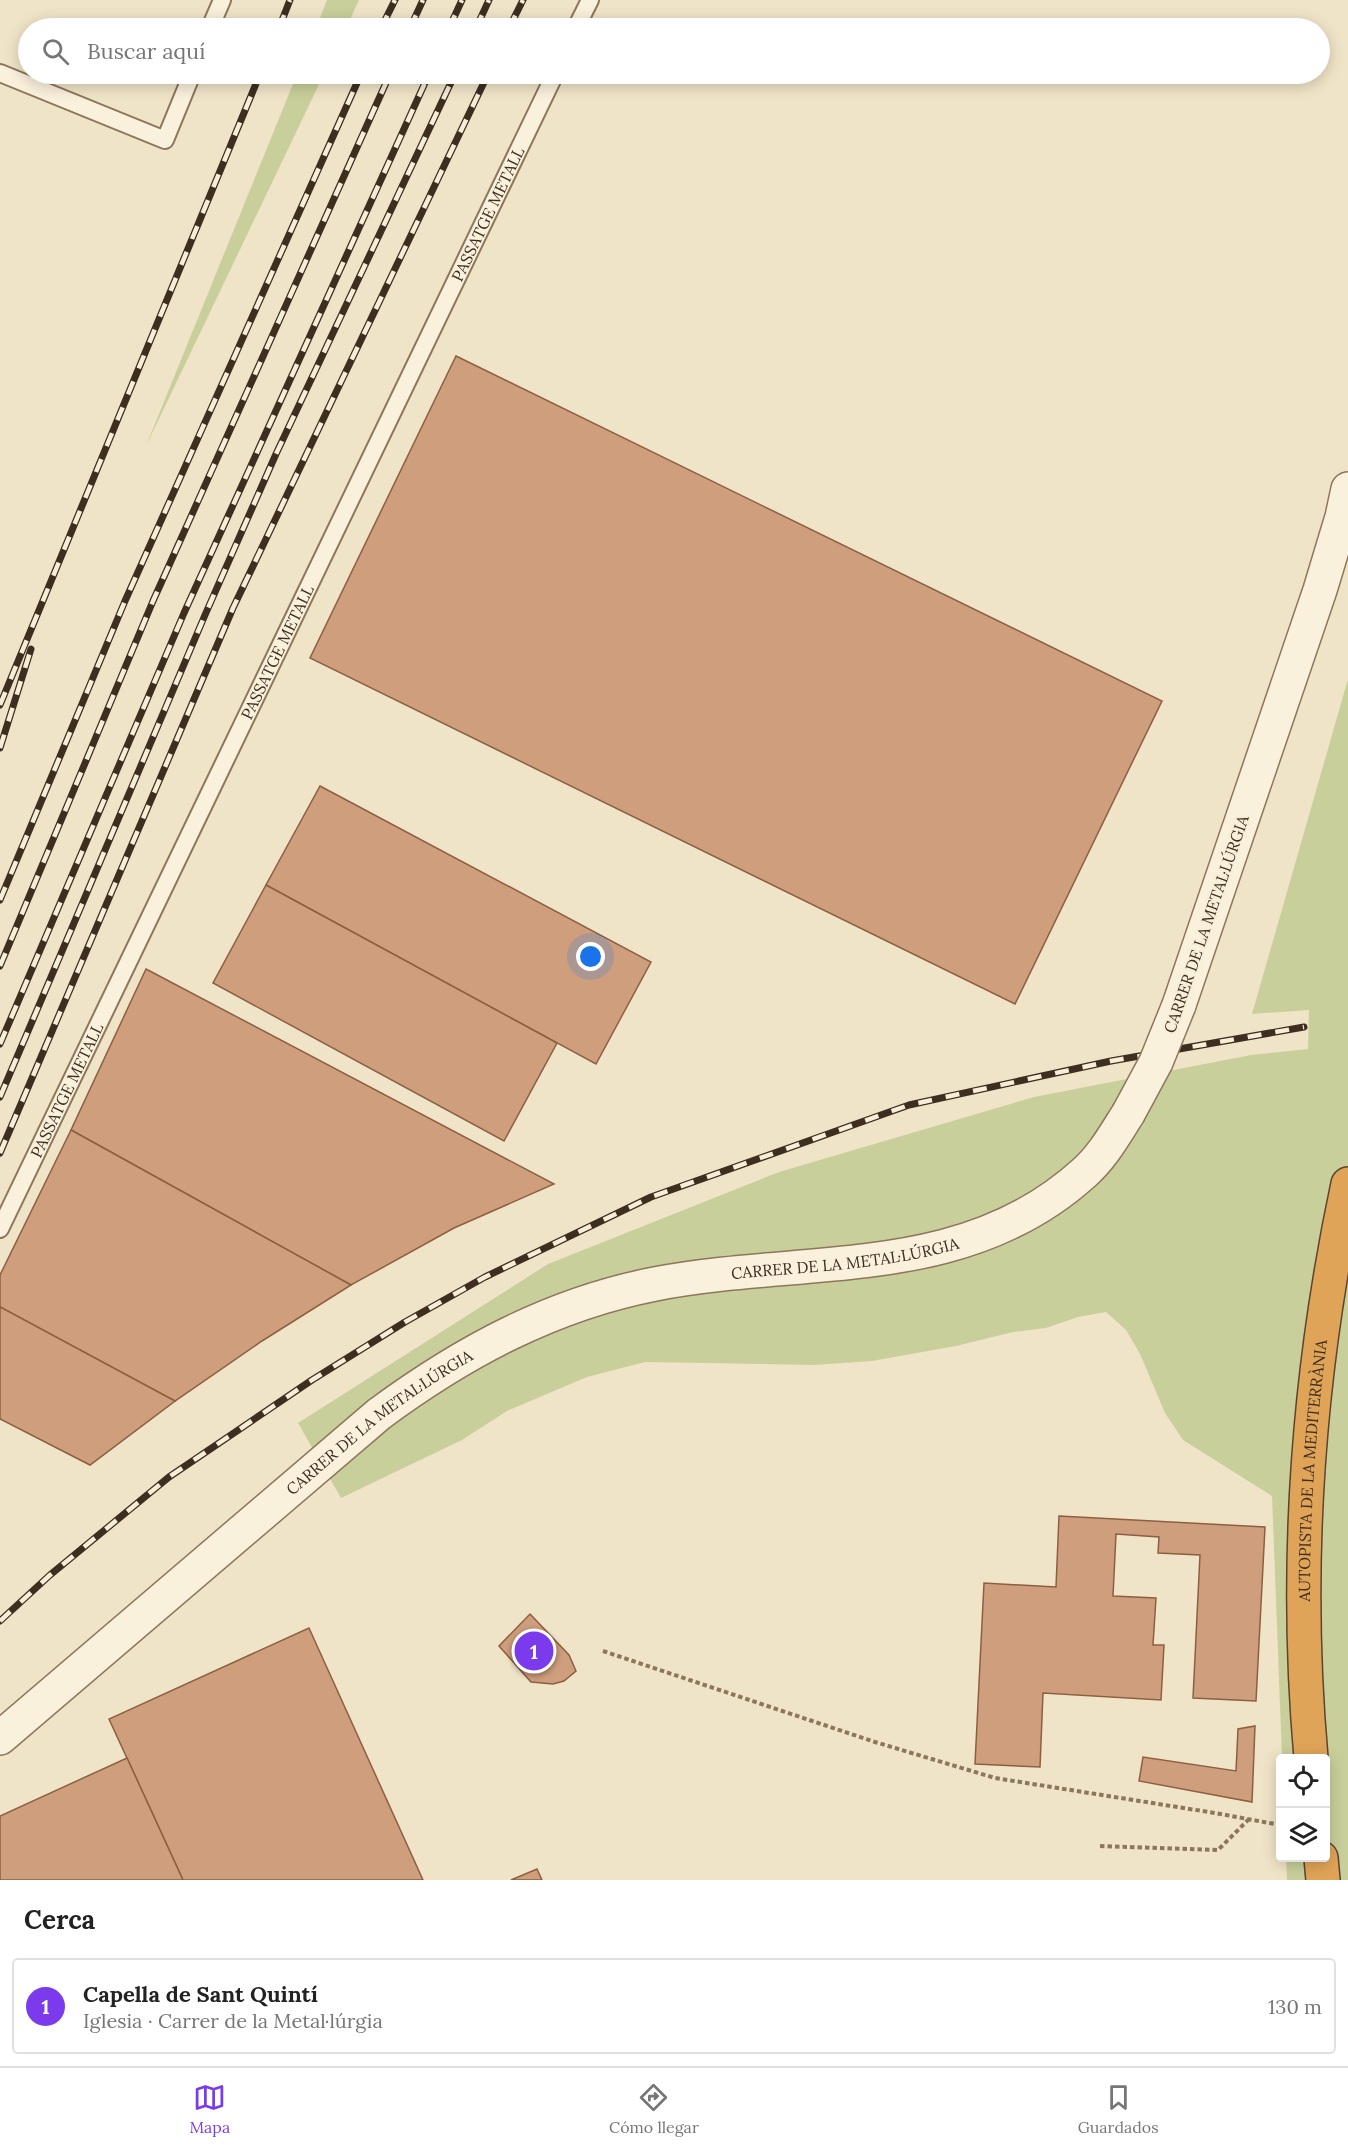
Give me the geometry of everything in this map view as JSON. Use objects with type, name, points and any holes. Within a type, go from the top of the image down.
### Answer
[{"type":"highway","name":"AUTOPISTA DE LA MEDITERRÀNIA","points":[[1311,1754],[1304,1644],[1304,1553],[1309,1464],[1317,1374],[1328,1293],[1348,1184]]},
{"type":"highway","points":[[1321,1862],[1323,1880]]},
{"type":"street","name":"CARRER DE LA METAL·LÚRGIA","points":[[0,1738],[379,1414],[422,1383],[472,1352],[519,1328],[568,1308],[627,1291],[703,1277],[923,1253],[994,1231],[1028,1215],[1087,1171],[1128,1114],[1156,1062],[1179,1005],[1320,590],[1348,489]]},
{"type":"lane","points":[[214,18],[222,0]]},
{"type":"lane","points":[[581,18],[590,0]]},
{"type":"lane","points":[[0,73],[18,80]]},
{"type":"lane","points":[[27,84],[165,140],[188,84]]},
{"type":"lane","name":"PASSATGE METALL","points":[[0,1229],[550,84]]},
{"type":"path","points":[[603,1651],[875,1742],[995,1778],[1276,1825]]},
{"type":"path","points":[[1100,1846],[1218,1850],[1248,1820]]},
{"type":"green space","points":[[327,0],[359,0],[351,18],[320,18]]},
{"type":"green space","points":[[293,84],[319,84],[146,446]]},
{"type":"green space","points":[[1348,679],[1348,1880],[1287,1880],[1286,1862],[1330,1862],[1330,1754],[1282,1754],[1272,1496],[1183,1440],[1165,1413],[1140,1354],[1126,1330],[1106,1312],[1078,1317],[1046,1328],[1013,1332],[956,1346],[872,1361],[814,1365],[645,1362],[587,1377],[507,1411],[462,1440],[341,1498],[298,1423],[548,1264],[779,1172],[1034,1097],[1251,1055],[1308,1049],[1309,1010],[1252,1014]]},
{"type":"building","points":[[456,356],[1162,701],[1015,1004],[310,658]]},
{"type":"building","points":[[320,786],[651,962],[596,1064],[266,885]]},
{"type":"building","points":[[266,885],[557,1043],[504,1141],[213,983]]},
{"type":"building","points":[[146,969],[554,1184],[454,1228],[351,1285],[71,1130]]},
{"type":"building","points":[[71,1130],[351,1285],[262,1341],[175,1401],[0,1307],[0,1275]]},
{"type":"building","points":[[0,1307],[175,1401],[90,1465],[0,1419]]},
{"type":"building","points":[[1059,1516],[1265,1527],[1256,1701],[1193,1698],[1200,1555],[1158,1553],[1159,1537],[1116,1534],[1113,1596],[1156,1598],[1153,1645],[1164,1645],[1161,1700],[1043,1693],[1040,1767],[975,1764],[984,1583],[1056,1587]]},
{"type":"building","points":[[530,1614],[569,1655],[576,1671],[564,1681],[553,1684],[531,1682],[499,1646]]},
{"type":"building","points":[[309,1628],[423,1880],[183,1880],[109,1719]]},
{"type":"building","points":[[1255,1726],[1252,1802],[1139,1781],[1143,1757],[1236,1771],[1238,1729]]},
{"type":"building","points":[[127,1758],[183,1880],[0,1880],[0,1816]]},
{"type":"building","points":[[537,1869],[542,1880],[511,1880]]},
{"type":"railway","points":[[283,18],[290,0]]},
{"type":"railway","points":[[386,18],[395,0]]},
{"type":"railway","points":[[415,18],[423,0]]},
{"type":"railway","points":[[454,18],[462,0]]},
{"type":"railway","points":[[481,18],[489,0]]},
{"type":"railway","points":[[514,18],[523,0]]},
{"type":"railway","points":[[0,705],[256,84]]},
{"type":"railway","points":[[0,900],[125,601],[357,84]]},
{"type":"railway","points":[[0,966],[153,601],[386,84]]},
{"type":"railway","points":[[0,1044],[184,613],[424,84]]},
{"type":"railway","points":[[0,1097],[276,454],[450,84]]},
{"type":"railway","points":[[0,1153],[233,608],[483,84]]},
{"type":"railway","points":[[0,748],[31,649]]},
{"type":"railway","points":[[0,1621],[50,1575],[169,1477],[312,1380],[405,1322],[485,1277],[651,1197],[909,1105],[1111,1061],[1304,1027]]},
{"type":"place","name":"Capella de Sant Quintí","points":[[534,1651]]}]
